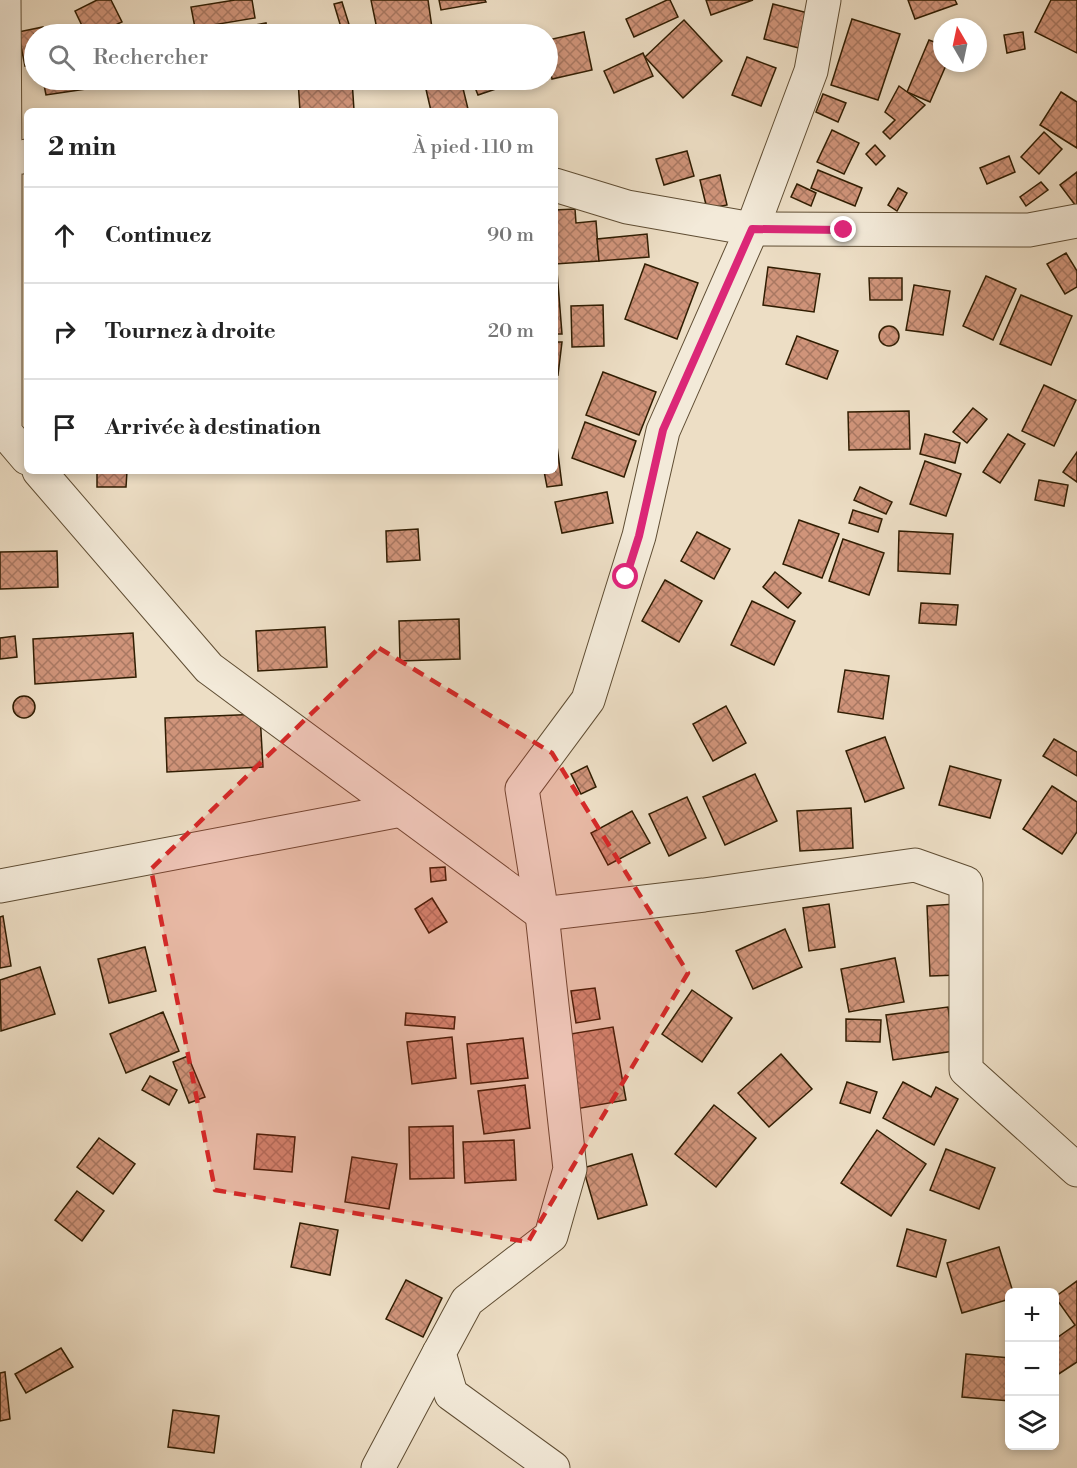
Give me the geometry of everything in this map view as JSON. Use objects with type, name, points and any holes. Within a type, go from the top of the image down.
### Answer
[{"type":"street","points":[[4,0],[11,159],[5,432],[24,454]]},
{"type":"street","points":[[378,1468],[467,1301],[551,1236],[570,1169],[542,914],[522,789],[588,700],[639,536],[663,430],[752,229],[811,71],[824,0]]},
{"type":"street","points":[[558,186],[627,207],[752,229],[1029,230],[1077,221]]},
{"type":"street","points":[[42,474],[209,668],[542,914],[704,895],[915,865],[966,883],[966,1070],[1077,1170]]},
{"type":"street","points":[[0,886],[401,810]]},
{"type":"street","points":[[439,1353],[451,1394],[553,1468]]},
{"type":"highlighted area","points":[[379,648],[552,753],[688,973],[528,1242],[215,1190],[151,869]]},
{"type":"building","points":[[97,0],[111,0],[122,22],[81,24],[75,11]]},
{"type":"building","points":[[235,0],[252,0],[255,18],[219,24],[194,24],[191,7]]},
{"type":"building","points":[[371,0],[428,0],[431,24],[376,24]]},
{"type":"building","points":[[439,0],[485,0],[486,2],[441,10]]},
{"type":"building","points":[[670,0],[678,17],[634,37],[626,19]]},
{"type":"building","points":[[706,0],[753,0],[711,15]]},
{"type":"building","points":[[908,0],[955,0],[957,4],[915,19]]},
{"type":"building","points":[[1051,0],[1077,0],[1077,53],[1035,32]]},
{"type":"building","points":[[342,2],[349,24],[340,24],[334,4]]},
{"type":"building","points":[[773,4],[808,13],[799,48],[764,39]]},
{"type":"building","points":[[852,19],[900,34],[878,100],[831,85]]},
{"type":"building","points":[[684,20],[722,61],[683,98],[645,57]]},
{"type":"building","points":[[24,31],[24,61],[18,32]]},
{"type":"building","points":[[584,32],[592,70],[558,78],[558,38]]},
{"type":"building","points":[[1023,32],[1025,49],[1007,53],[1004,35]]},
{"type":"building","points":[[929,40],[933,42],[933,72],[943,72],[930,102],[907,92]]},
{"type":"building","points":[[643,53],[653,76],[614,93],[604,71]]},
{"type":"building","points":[[747,57],[776,68],[761,106],[732,95]]},
{"type":"building","points":[[899,86],[925,105],[890,139],[883,132],[895,120],[885,112]]},
{"type":"building","points":[[45,90],[79,90],[46,95]]},
{"type":"building","points":[[299,90],[353,90],[354,108],[300,108]]},
{"type":"building","points":[[426,90],[463,90],[468,108],[430,108]]},
{"type":"building","points":[[476,90],[493,90],[478,95]]},
{"type":"building","points":[[1061,92],[1077,102],[1077,148],[1040,125]]},
{"type":"building","points":[[823,94],[846,103],[838,122],[816,112]]},
{"type":"building","points":[[832,130],[859,143],[844,174],[817,162]]},
{"type":"building","points":[[1044,132],[1062,149],[1039,174],[1021,157]]},
{"type":"building","points":[[875,145],[885,156],[876,165],[866,154]]},
{"type":"building","points":[[687,151],[694,176],[664,185],[656,159]]},
{"type":"building","points":[[1009,156],[1015,172],[987,184],[980,168]]},
{"type":"building","points":[[818,170],[862,188],[855,206],[811,188]]},
{"type":"building","points":[[1077,172],[1077,205],[1076,206],[1060,185]]},
{"type":"building","points":[[720,175],[727,205],[707,209],[700,180]]},
{"type":"building","points":[[1041,182],[1048,190],[1026,206],[1020,197]]},
{"type":"building","points":[[797,184],[816,193],[811,206],[791,197]]},
{"type":"building","points":[[898,188],[907,193],[897,211],[888,205]]},
{"type":"building","points":[[575,209],[576,223],[596,221],[599,261],[558,264],[558,210]]},
{"type":"building","points":[[647,234],[649,257],[599,261],[597,239]]},
{"type":"building","points":[[1066,253],[1077,271],[1077,287],[1065,294],[1047,264]]},
{"type":"building","points":[[645,264],[698,283],[677,339],[625,319]]},
{"type":"building","points":[[768,267],[820,274],[814,312],[763,305]]},
{"type":"building","points":[[986,276],[1016,289],[993,340],[963,326]]},
{"type":"building","points":[[869,278],[902,278],[902,300],[870,300]]},
{"type":"building","points":[[558,284],[562,334],[558,334]]},
{"type":"building","points":[[914,285],[950,291],[943,335],[906,330]]},
{"type":"building","points":[[1021,295],[1072,316],[1051,365],[1000,344]]},
{"type":"building","points":[[603,305],[604,346],[572,347],[571,306]]},
{"type":"building","points":[[889,326],[896,329],[899,336],[896,343],[889,346],[882,343],[879,336],[882,329]]},
{"type":"building","points":[[797,336],[838,351],[827,379],[786,364]]},
{"type":"building","points":[[558,342],[562,342],[558,375]]},
{"type":"building","points":[[603,372],[656,392],[639,435],[586,415]]},
{"type":"building","points":[[1044,385],[1076,400],[1054,446],[1022,431]]},
{"type":"building","points":[[973,408],[987,419],[967,443],[953,432]]},
{"type":"building","points":[[909,411],[910,449],[849,450],[848,412]]},
{"type":"building","points":[[585,422],[636,441],[624,477],[572,458]]},
{"type":"building","points":[[925,434],[960,443],[955,463],[920,454]]},
{"type":"building","points":[[1008,434],[1025,444],[1000,483],[983,472]]},
{"type":"building","points":[[1077,452],[1077,482],[1063,472]]},
{"type":"building","points":[[558,454],[562,485],[547,487],[545,474],[558,474]]},
{"type":"building","points":[[925,461],[961,474],[946,516],[910,504]]},
{"type":"building","points":[[97,474],[127,474],[126,487],[97,487]]},
{"type":"building","points":[[1039,480],[1068,485],[1064,506],[1035,500]]},
{"type":"building","points":[[860,487],[892,502],[886,514],[854,500]]},
{"type":"building","points":[[607,492],[613,523],[562,533],[555,502]]},
{"type":"building","points":[[853,510],[882,519],[878,532],[849,523]]},
{"type":"building","points":[[799,520],[839,534],[822,578],[783,564]]},
{"type":"building","points":[[418,529],[420,560],[387,562],[386,531]]},
{"type":"building","points":[[899,531],[953,534],[950,574],[898,571]]},
{"type":"building","points":[[697,532],[730,549],[714,579],[681,561]]},
{"type":"building","points":[[843,539],[884,553],[869,595],[829,581]]},
{"type":"building","points":[[57,551],[58,587],[0,589],[0,552]]},
{"type":"building","points":[[775,572],[801,593],[788,608],[763,587]]},
{"type":"building","points":[[665,580],[702,601],[679,642],[642,621]]},
{"type":"building","points":[[752,601],[795,621],[774,665],[731,645]]},
{"type":"building","points":[[921,603],[958,605],[956,625],[919,623]]},
{"type":"building","points":[[459,619],[460,659],[400,661],[399,621]]},
{"type":"building","points":[[325,627],[327,667],[258,671],[256,631]]},
{"type":"building","points":[[133,633],[136,677],[35,684],[33,639]]},
{"type":"building","points":[[15,636],[17,657],[0,659],[0,638]]},
{"type":"building","points":[[845,670],[889,676],[883,719],[838,712]]},
{"type":"building","points":[[24,696],[32,699],[35,707],[32,715],[24,718],[16,715],[13,707],[16,699]]},
{"type":"building","points":[[726,706],[746,743],[713,761],[693,724]]},
{"type":"building","points":[[260,714],[263,767],[167,772],[165,718]]},
{"type":"building","points":[[885,737],[904,788],[865,802],[846,751]]},
{"type":"building","points":[[1054,739],[1077,752],[1077,776],[1043,756]]},
{"type":"building","points":[[587,766],[596,787],[581,794],[571,774]]},
{"type":"building","points":[[950,766],[1001,780],[990,818],[939,805]]},
{"type":"building","points":[[755,774],[777,821],[725,845],[703,797]]},
{"type":"building","points":[[1052,786],[1077,802],[1077,832],[1062,854],[1023,829]]},
{"type":"building","points":[[687,797],[706,838],[669,856],[649,814]]},
{"type":"building","points":[[851,808],[853,848],[800,851],[797,811]]},
{"type":"building","points":[[632,811],[650,843],[608,865],[591,833]]},
{"type":"building","points":[[445,867],[446,880],[431,882],[430,868]]},
{"type":"building","points":[[432,898],[447,922],[429,933],[415,909]]},
{"type":"building","points":[[829,904],[835,947],[809,951],[803,908]]},
{"type":"building","points":[[955,904],[958,975],[930,976],[927,906]]},
{"type":"building","points":[[3,916],[11,966],[0,968],[0,917]]},
{"type":"building","points":[[785,929],[802,967],[753,989],[736,951]]},
{"type":"building","points":[[145,947],[156,991],[109,1003],[98,959]]},
{"type":"building","points":[[895,958],[904,1002],[849,1012],[841,969]]},
{"type":"building","points":[[40,967],[55,1014],[1,1031],[0,980]]},
{"type":"building","points":[[595,988],[600,1019],[576,1023],[571,991]]},
{"type":"building","points":[[692,990],[732,1018],[702,1062],[662,1034]]},
{"type":"building","points":[[948,1007],[954,1051],[893,1060],[886,1015]]},
{"type":"building","points":[[163,1012],[179,1051],[126,1073],[110,1034]]},
{"type":"building","points":[[406,1013],[455,1017],[454,1029],[405,1025]]},
{"type":"building","points":[[846,1019],[881,1020],[880,1042],[846,1041]]},
{"type":"building","points":[[613,1027],[626,1100],[576,1109],[564,1035]]},
{"type":"building","points":[[452,1037],[456,1078],[412,1084],[407,1042]]},
{"type":"building","points":[[523,1038],[528,1078],[471,1084],[467,1044]]},
{"type":"building","points":[[781,1054],[812,1089],[769,1127],[738,1093]]},
{"type":"building","points":[[188,1056],[205,1097],[189,1103],[173,1062]]},
{"type":"building","points":[[150,1076],[177,1090],[169,1105],[142,1090]]},
{"type":"building","points":[[847,1082],[877,1092],[870,1113],[840,1103]]},
{"type":"building","points":[[903,1082],[931,1097],[936,1087],[958,1099],[934,1145],[883,1118]]},
{"type":"building","points":[[525,1085],[530,1128],[484,1134],[478,1091]]},
{"type":"building","points":[[714,1105],[756,1138],[716,1187],[675,1154]]},
{"type":"building","points":[[453,1126],[454,1178],[410,1179],[409,1127]]},
{"type":"building","points":[[877,1130],[926,1164],[891,1216],[841,1183]]},
{"type":"building","points":[[257,1134],[295,1137],[292,1172],[254,1169]]},
{"type":"building","points":[[99,1138],[135,1164],[113,1194],[77,1167]]},
{"type":"building","points":[[514,1140],[516,1180],[465,1183],[463,1142]]},
{"type":"building","points":[[946,1149],[995,1168],[979,1209],[930,1190]]},
{"type":"building","points":[[632,1154],[647,1205],[598,1219],[583,1168]]},
{"type":"building","points":[[352,1157],[397,1164],[389,1209],[345,1202]]},
{"type":"building","points":[[77,1191],[104,1211],[82,1241],[55,1220]]},
{"type":"building","points":[[300,1223],[338,1230],[330,1275],[291,1267]]},
{"type":"building","points":[[907,1229],[946,1240],[936,1277],[897,1266]]},
{"type":"building","points":[[999,1247],[1012,1288],[1005,1288],[1005,1300],[962,1313],[947,1263]]},
{"type":"building","points":[[406,1280],[442,1298],[423,1337],[386,1319]]},
{"type":"building","points":[[1077,1281],[1077,1362],[1059,1374],[1059,1336],[1075,1325],[1059,1303],[1059,1294]]},
{"type":"building","points":[[61,1348],[73,1367],[26,1393],[15,1374]]},
{"type":"building","points":[[966,1354],[1005,1358],[1005,1401],[962,1397]]},
{"type":"building","points":[[5,1372],[10,1419],[0,1421],[0,1373]]},
{"type":"building","points":[[173,1410],[219,1416],[214,1453],[168,1447]]},
{"type":"route","points":[[626,577],[639,536],[663,430],[752,229],[844,230]]}]
